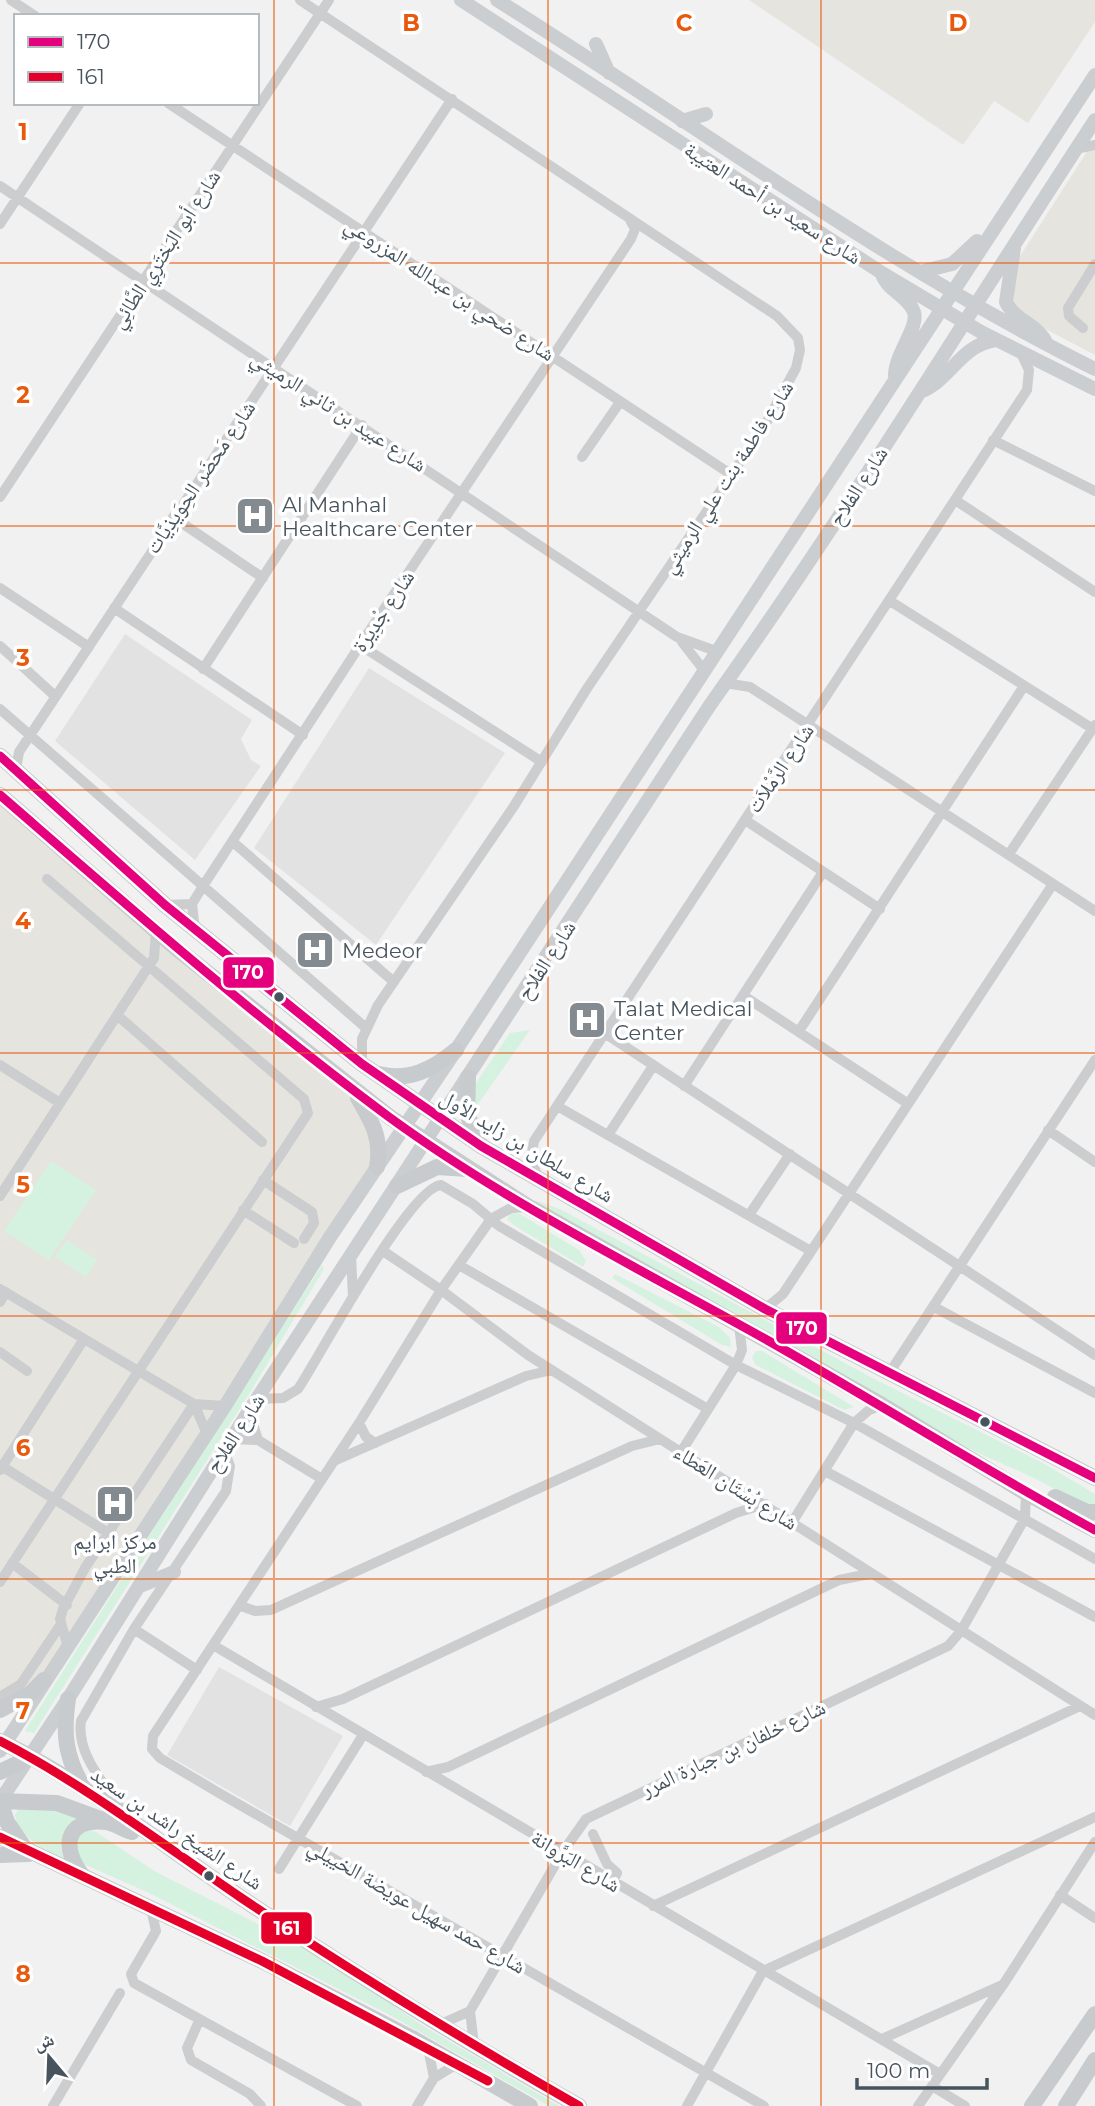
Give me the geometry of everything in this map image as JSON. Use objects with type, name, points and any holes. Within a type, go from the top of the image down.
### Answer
[{"type":"main road","name":"شارع سعيد بن أحمد العتيبة","points":[[461,0],[881,273],[996,340],[1095,389]]},
{"type":"main road","name":"شارع سعيد بن أحمد العتيبة","points":[[497,0],[920,272],[1047,346],[1095,369]]},
{"type":"main road","points":[[596,44],[610,74]]},
{"type":"main road","name":"شارع الفلاح","points":[[1,1748],[225,1406],[330,1237],[456,1051],[703,669],[816,503],[1095,75]]},
{"type":"main road","points":[[682,121],[706,114]]},
{"type":"main road","name":"شارع الفلاح","points":[[0,1802],[140,1586],[248,1411],[442,1119],[725,683],[757,641],[1095,120]]},
{"type":"main road","points":[[920,272],[952,264],[993,231]]},
{"type":"main road","points":[[1013,247],[1006,302],[1012,312],[1040,332],[1047,346]]},
{"type":"main road","points":[[881,273],[888,286],[907,301],[915,316],[914,327],[897,359],[895,378]]},
{"type":"main road","points":[[919,392],[940,380],[970,348],[996,340]]},
{"type":"main road","name":"شارع سلطان بن زايد الأول","points":[[10,759],[165,905],[368,1069],[419,1105],[481,1146],[765,1309],[1093,1480]]},
{"type":"main road","points":[[3,800],[176,948],[353,1090],[405,1127],[530,1207],[882,1405],[1019,1489],[1095,1530]]},
{"type":"main road","points":[[368,1069],[400,1077],[414,1075],[441,1063],[456,1051]]},
{"type":"main road","points":[[468,1077],[467,1114],[481,1146]]},
{"type":"main road","points":[[353,1090],[377,1132],[377,1167]]},
{"type":"main road","points":[[397,1186],[437,1167],[473,1171]]},
{"type":"main road","points":[[1019,1489],[1031,1487],[1087,1512],[1095,1512]]},
{"type":"main road","points":[[140,1586],[174,1572]]},
{"type":"main road","points":[[0,1710],[31,1693],[44,1680]]},
{"type":"main road","points":[[68,1699],[64,1726],[66,1750],[85,1790]]},
{"type":"main road","name":"شارع الشيخ راشد بن سعيد","points":[[1,1748],[31,1757],[85,1790],[138,1829],[441,2024],[579,2106]]},
{"type":"main road","points":[[0,1772],[31,1757]]},
{"type":"main road","points":[[30,1854],[7,1822],[0,1802],[57,1803],[126,1831],[138,1829]]},
{"type":"main road","points":[[86,1879],[69,1855],[69,1837],[87,1824],[108,1822]]},
{"type":"main road","points":[[0,1837],[30,1854],[262,1961],[428,2048],[530,2106]]},
{"type":"main road","points":[[0,1855],[30,1854]]},
{"type":"main road","points":[[1032,2106],[1095,2014]]},
{"type":"main road","points":[[1066,2106],[1095,2060]]},
{"type":"street","points":[[11,0],[32,14]]},
{"type":"street","name":"شارع فاطمة بنت علي الرميثي","points":[[300,0],[777,316],[798,338],[800,350],[796,368],[765,425],[586,690],[542,762],[366,1028],[368,1069]]},
{"type":"street","name":"شارع أبو البَختَرِي الطَّائِي","points":[[0,497],[329,0]]},
{"type":"street","name":"شارع مَحضَر الحِوَيذِيَّات","points":[[10,759],[30,735],[89,647],[452,99]]},
{"type":"street","points":[[0,224],[79,105]]},
{"type":"street","name":"شارع ضحي بن عبدالله المزروعي","points":[[171,105],[732,475]]},
{"type":"street","points":[[1075,150],[1095,145]]},
{"type":"street","name":"شارع عبيد بن ثاني الرميثي","points":[[0,186],[677,637],[716,651]]},
{"type":"street","name":"شارع جْدِيرَة","points":[[192,904],[360,645],[635,233],[634,225],[626,215]]},
{"type":"street","points":[[1083,328],[1069,316],[1068,309],[1095,264]]},
{"type":"street","name":"شارع الرَّمْلاَت","points":[[543,1182],[533,1168],[531,1150],[557,1106],[1018,402],[1030,380],[1026,360],[1020,352]]},
{"type":"street","points":[[582,457],[620,402]]},
{"type":"street","points":[[203,669],[362,425]]},
{"type":"street","points":[[993,440],[1095,491]]},
{"type":"street","points":[[955,500],[1095,592]]},
{"type":"street","points":[[173,517],[263,578]]},
{"type":"street","points":[[0,588],[89,647]]},
{"type":"street","points":[[890,601],[1094,727],[1009,854]]},
{"type":"street","points":[[114,608],[303,735]]},
{"type":"street","name":"شارع عبيد بن ثاني الرميثي","points":[[677,637],[703,669]]},
{"type":"street","points":[[360,645],[542,762]]},
{"type":"street","points":[[0,646],[55,696]]},
{"type":"street","points":[[737,666],[750,687]]},
{"type":"street","points":[[725,683],[750,687],[1095,911]]},
{"type":"street","points":[[799,1031],[945,812],[1024,686]]},
{"type":"street","points":[[0,709],[366,1028]]},
{"type":"street","points":[[745,820],[880,909]]},
{"type":"street","points":[[233,842],[394,982]]},
{"type":"street","points":[[684,1086],[823,872]]},
{"type":"street","points":[[0,1582],[243,1210],[307,1117],[308,1108],[300,1096],[151,963],[47,879]]},
{"type":"street","points":[[765,1309],[783,1294],[1052,884]]},
{"type":"street","points":[[165,905],[192,904],[195,929]]},
{"type":"street","points":[[0,1196],[151,963],[156,930]]},
{"type":"street","points":[[151,963],[176,948]]},
{"type":"street","points":[[744,996],[907,1103]]},
{"type":"street","points":[[117,1015],[262,1142]]},
{"type":"street","points":[[606,1034],[1095,1355]]},
{"type":"street","points":[[890,1372],[1095,1060]]},
{"type":"street","points":[[0,1065],[60,1103]]},
{"type":"street","points":[[608,1135],[653,1066]]},
{"type":"street","points":[[557,1106],[811,1251]]},
{"type":"street","points":[[1048,1130],[1095,1162]]},
{"type":"street","points":[[748,1215],[790,1154]]},
{"type":"street","points":[[243,1210],[299,1241],[314,1223],[312,1212],[263,1180]]},
{"type":"street","points":[[257,1399],[283,1398],[298,1389],[352,1297],[383,1251],[425,1192],[435,1186],[452,1190],[491,1219],[736,1365],[854,1423],[1095,1559]]},
{"type":"street","points":[[491,1219],[511,1208],[530,1207]]},
{"type":"street","name":"شارع حمد سهيل عويضة الخييلي","points":[[491,1219],[441,1290],[241,1606],[153,1736],[154,1752],[298,1838],[764,2106]]},
{"type":"street","name":"شارع بُسْتَان العَطاء","points":[[383,1251],[441,1290],[528,1355],[793,1521],[869,1574],[1095,1715]]},
{"type":"street","points":[[351,1256],[352,1297]]},
{"type":"street","points":[[459,1265],[708,1409]]},
{"type":"street","points":[[0,1302],[3,1291],[194,1404],[225,1406]]},
{"type":"street","points":[[783,1294],[786,1319]]},
{"type":"street","points":[[934,1307],[1095,1393]]},
{"type":"street","points":[[681,1452],[736,1365],[742,1350],[739,1325]]},
{"type":"street","points":[[84,1339],[1,1467],[110,1534]]},
{"type":"street","points":[[0,1352],[27,1371]]},
{"type":"street","points":[[526,1376],[528,1355]]},
{"type":"street","points":[[333,1461],[526,1376],[552,1370]]},
{"type":"street","points":[[194,1404],[206,1434]]},
{"type":"street","points":[[67,1644],[61,1614],[85,1568],[194,1404]]},
{"type":"street","points":[[793,1521],[854,1423],[869,1410],[882,1405]]},
{"type":"street","points":[[248,1411],[258,1440],[321,1479]]},
{"type":"street","points":[[359,1423],[366,1437],[374,1443]]},
{"type":"street","points":[[632,1446],[640,1426]]},
{"type":"street","points":[[241,1606],[255,1611],[271,1610],[632,1446],[660,1439]]},
{"type":"street","points":[[138,1829],[88,1759],[79,1730],[84,1712],[134,1629],[226,1491],[230,1466],[227,1445],[258,1440]]},
{"type":"street","points":[[825,1471],[1095,1617]]},
{"type":"street","points":[[736,1513],[741,1500],[737,1487]]},
{"type":"street","name":"شارع خلفان بن جبارة المرر","points":[[470,2011],[562,1853],[592,1814],[943,1650],[961,1631],[1025,1519],[1019,1489]]},
{"type":"street","points":[[316,1707],[343,1699],[736,1513],[765,1504]]},
{"type":"street","points":[[1025,1519],[1048,1505]]},
{"type":"street","points":[[839,1580],[847,1569],[848,1559]]},
{"type":"street","points":[[12,1563],[66,1605]]},
{"type":"street","points":[[426,1772],[448,1767],[839,1580],[869,1574]]},
{"type":"street","points":[[0,1697],[21,1685],[61,1624]]},
{"type":"street","points":[[134,1629],[197,1670]]},
{"type":"street","name":"شارع البَرَّوانة","points":[[214,1645],[612,1883],[940,2074]]},
{"type":"street","points":[[1055,1717],[1061,1709],[1062,1695]]},
{"type":"street","points":[[335,1718],[336,1707],[343,1699]]},
{"type":"street","points":[[653,1906],[1080,1706]]},
{"type":"street","points":[[279,1869],[362,1735]]},
{"type":"street","points":[[444,1783],[448,1767]]},
{"type":"street","points":[[687,2106],[763,1971],[1095,1817]]},
{"type":"street","points":[[593,1834],[607,1864],[617,1873],[612,1883]]},
{"type":"street","points":[[918,2106],[1003,1984],[1095,1842]]},
{"type":"street","points":[[1060,1895],[1095,1918]]},
{"type":"street","points":[[150,1909],[156,1931],[131,1977],[134,1983],[357,2106]]},
{"type":"street","points":[[882,2039],[904,2032],[1003,1984]]},
{"type":"street","points":[[53,2106],[120,1993]]},
{"type":"street","points":[[441,2024],[470,2011],[474,2045]]},
{"type":"street","points":[[199,2021],[189,2040],[187,2055],[250,2094],[261,2106]]},
{"type":"street","points":[[900,2050],[904,2032]]},
{"type":"street","points":[[428,2048],[434,2078]]},
{"type":"street","points":[[417,2106],[434,2078],[457,2064]]},
{"type":"street","points":[[932,2086],[965,2106]]},
{"type":"shaded area","points":[[749,0],[1095,0],[1095,22],[1028,123],[994,101],[963,145]]},
{"type":"shaded area","points":[[1095,139],[1095,355],[1034,323],[1013,307],[1015,264]]},
{"type":"shaded area","points":[[125,634],[252,720],[241,739],[251,760],[261,766],[195,860],[55,741]]},
{"type":"shaded area","points":[[369,668],[505,753],[376,945],[254,848]]},
{"type":"shaded area","points":[[0,802],[354,1096],[362,1112],[375,1161],[37,1684],[0,1707]]},
{"type":"shaded area","points":[[219,1667],[343,1736],[290,1826],[167,1755]]},
{"type":"green space","points":[[530,1030],[476,1107],[470,1092],[510,1033]]},
{"type":"green space","points":[[51,1161],[96,1190],[49,1260],[4,1231]]},
{"type":"green space","points":[[535,1200],[562,1210],[878,1381],[1041,1462],[1095,1494],[1095,1505],[1087,1506],[976,1452],[541,1207]]},
{"type":"green space","points":[[511,1212],[520,1214],[579,1250],[586,1261],[583,1267],[515,1226],[507,1219]]},
{"type":"green space","points":[[67,1240],[97,1260],[86,1277],[55,1257]]},
{"type":"green space","points":[[322,1265],[324,1269],[249,1394],[34,1733],[25,1731]]},
{"type":"green space","points":[[615,1274],[719,1327],[730,1338],[731,1347],[722,1345],[612,1278]]},
{"type":"green space","points":[[756,1351],[762,1351],[854,1407],[844,1410],[756,1365],[752,1358]]},
{"type":"green space","points":[[40,1806],[84,1820],[66,1829],[61,1848],[64,1858],[34,1842],[17,1823],[15,1815],[20,1807]]},
{"type":"green space","points":[[85,1829],[96,1832],[156,1872],[321,1956],[420,2024],[559,2106],[549,2106],[390,2015],[147,1892],[79,1862],[71,1840]]},
{"type":"transit line","name":"170","points":[[0,756],[165,905],[362,1064],[481,1146],[765,1309],[1095,1478]]},
{"type":"transit line","name":"170","points":[[0,795],[240,1000],[339,1079],[434,1148],[527,1207],[767,1340],[1095,1530]]},
{"type":"transit line","name":"161","points":[[0,1741],[92,1795],[281,1925],[365,1978],[579,2106]]},
{"type":"transit line","name":"161","points":[[0,1837],[262,1961],[488,2081]]},
{"type":"place","name":"Al Manhal Healthcare Center","points":[[255,516]]},
{"type":"place","name":"Medeor","points":[[315,950]]},
{"type":"place","name":"Talat Medical Center","points":[[587,1020]]},
{"type":"place","name":"مركز ابرايم الطبي","points":[[115,1504]]}]
